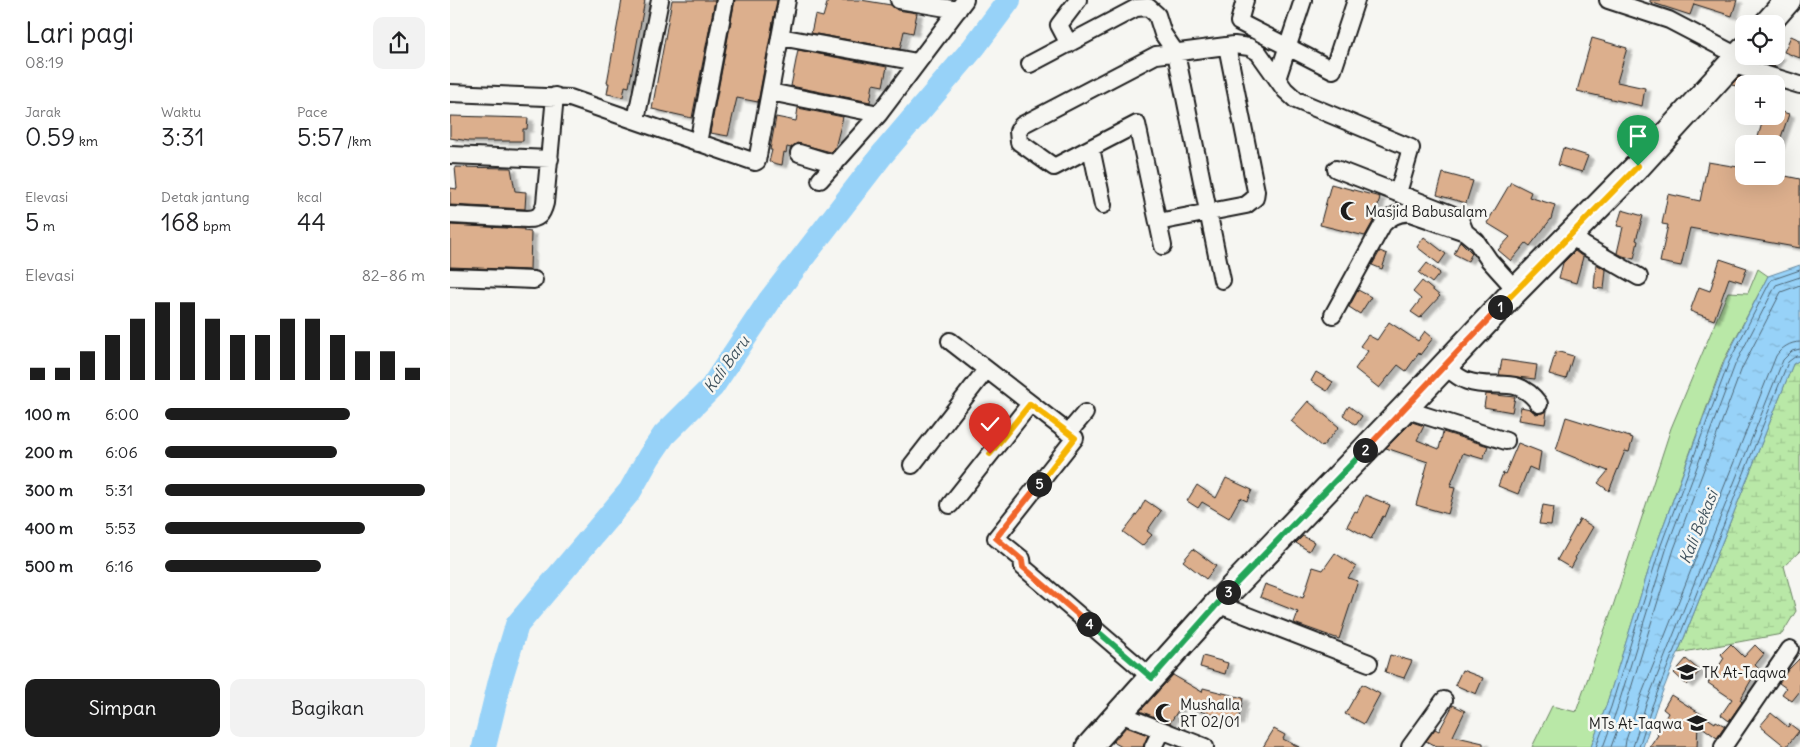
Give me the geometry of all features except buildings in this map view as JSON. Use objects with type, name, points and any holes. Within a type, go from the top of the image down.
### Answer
[{"type":"main road","points":[[1775,15],[1788,0]]},
{"type":"main road","points":[[1089,747],[1217,604],[1404,410],[1516,290],[1638,166],[1735,60]]},
{"type":"street","points":[[636,120],[660,0]]},
{"type":"street","points":[[698,143],[725,0]]},
{"type":"street","points":[[450,93],[570,98],[753,162],[757,160],[787,0]]},
{"type":"street","points":[[899,0],[962,5]]},
{"type":"street","points":[[1069,44],[1059,25],[1078,0]]},
{"type":"street","points":[[1244,0],[1239,22],[1333,70],[1356,0]]},
{"type":"street","points":[[1277,79],[1303,0]]},
{"type":"street","points":[[1608,0],[1669,20],[1735,55]]},
{"type":"street","points":[[820,180],[879,114],[962,5]]},
{"type":"street","points":[[1030,64],[1136,8],[1148,7],[1157,14],[1163,34],[1176,53],[1222,280]]},
{"type":"street","points":[[780,37],[918,62]]},
{"type":"street","points":[[1158,222],[1246,205],[1255,198],[1256,191],[1227,46]]},
{"type":"street","points":[[1163,246],[1137,124],[1054,167],[1019,142],[1018,131],[1022,125],[1156,55],[1227,46],[1249,47],[1258,52],[1285,90],[1296,100],[1411,148],[1398,193]]},
{"type":"street","points":[[1756,65],[1800,85]]},
{"type":"street","points":[[770,92],[879,114]]},
{"type":"street","points":[[450,215],[535,219],[540,216],[543,210],[550,159],[555,96]]},
{"type":"street","points":[[1091,148],[1103,205]]},
{"type":"street","points":[[799,153],[835,164]]},
{"type":"street","points":[[450,155],[550,159]]},
{"type":"street","points":[[1336,169],[1459,217],[1465,232]]},
{"type":"street","points":[[1333,315],[1383,224],[1396,214],[1410,213],[1465,232],[1476,241],[1489,260],[1516,290]]},
{"type":"street","points":[[1571,235],[1585,246],[1639,277]]},
{"type":"street","points":[[450,276],[534,280]]},
{"type":"street","points":[[950,341],[1075,438],[996,538],[1022,560],[1023,567],[1152,678]]},
{"type":"street","points":[[1444,365],[1459,378],[1470,382],[1502,384],[1522,388],[1533,396],[1539,404]]},
{"type":"street","points":[[912,465],[986,370]]},
{"type":"street","points":[[950,505],[1030,404]]},
{"type":"street","points":[[1404,410],[1506,441]]},
{"type":"street","points":[[1068,433],[1084,413]]},
{"type":"street","points":[[1217,604],[1369,663]]},
{"type":"street","points":[[1723,747],[1790,649]]},
{"type":"street","points":[[1410,747],[1444,700]]},
{"type":"street","points":[[1120,714],[1204,747]]},
{"type":"street","points":[[1153,747],[1162,731]]},
{"type":"green space","points":[[1758,269],[1768,276],[1724,360],[1657,543],[1606,706],[1591,747],[1532,747],[1552,706],[1576,712],[1671,428],[1728,292],[1748,293]]},
{"type":"green space","points":[[1800,360],[1800,551],[1784,566],[1796,611],[1782,634],[1678,653],[1793,364]]},
{"type":"water","name":"Kali Bekasi","points":[[1800,265],[1800,360],[1793,364],[1656,708],[1643,747],[1591,747],[1606,706],[1657,543],[1725,360],[1768,276]]},
{"type":"waterway","name":"Kali Baru","points":[[484,747],[500,681],[517,625],[630,491],[664,435],[712,387],[770,300],[881,156],[974,47],[1009,0]]},
{"type":"place","name":"Masjid Babusalam","points":[[1350,211]]},
{"type":"place","name":"TK At-Taqwa","points":[[1687,672]]},
{"type":"place","name":"Mushalla RT 02/01","points":[[1165,713]]},
{"type":"place","name":"MTs At-Taqwa","points":[[1697,723]]},
{"type":"route","points":[[990,454],[1030,404],[1075,438],[996,538],[1022,560],[1023,567],[1152,678],[1217,604],[1404,410],[1516,290],[1638,166]]}]
